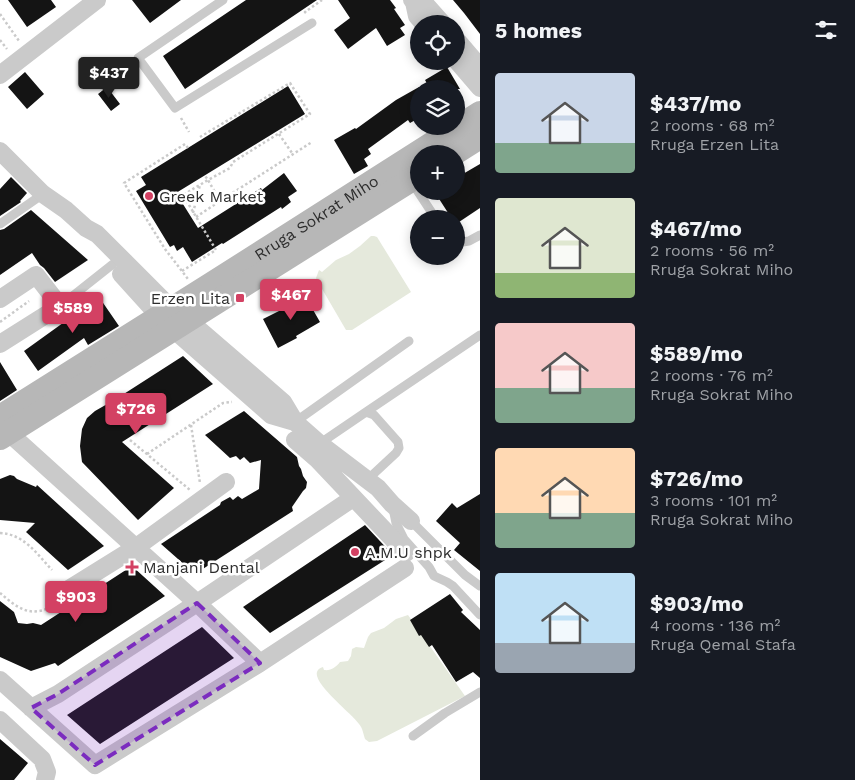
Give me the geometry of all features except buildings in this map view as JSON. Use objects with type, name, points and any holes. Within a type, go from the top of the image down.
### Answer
[{"type":"main road","name":"Rruga Sokrat Miho","points":[[173,318],[210,285],[480,113]]},
{"type":"main road","points":[[465,146],[480,136]]},
{"type":"main road","name":"Rruga Sokrat Miho","points":[[3,429],[173,318],[410,181]]},
{"type":"street","points":[[0,75],[97,0]]},
{"type":"street","points":[[413,1],[417,15]]},
{"type":"street","points":[[413,1],[427,6],[435,15]]},
{"type":"street","points":[[465,50],[480,67]]},
{"type":"street","points":[[465,70],[480,88]]},
{"type":"street","points":[[0,151],[43,194],[66,210],[86,228],[98,234],[173,318]]},
{"type":"street","points":[[0,680],[95,765],[260,663],[406,560],[318,460],[315,449],[295,422],[271,415],[173,318],[113,264],[91,238],[86,228]]},
{"type":"street","points":[[0,299],[36,275],[60,306],[0,344]]},
{"type":"street","points":[[3,429],[260,663]]},
{"type":"street","points":[[295,440],[315,449],[367,480],[378,488],[411,521]]},
{"type":"street","points":[[69,589],[135,548],[226,482]]},
{"type":"street","points":[[31,708],[58,694],[197,604],[353,498]]},
{"type":"street","points":[[0,720],[42,758],[47,772],[45,780]]},
{"type":"lane","points":[[223,0],[138,58],[175,108],[312,23]]},
{"type":"lane","points":[[0,224],[43,194]]},
{"type":"lane","points":[[465,241],[480,235]]},
{"type":"lane","points":[[60,306],[113,264]]},
{"type":"lane","points":[[315,449],[480,335]]},
{"type":"lane","points":[[295,440],[295,422],[409,341]]},
{"type":"lane","points":[[366,412],[374,415],[398,442],[399,448],[367,480]]},
{"type":"lane","points":[[392,504],[396,523],[404,538],[429,567],[434,576],[454,586],[480,615]]},
{"type":"lane","points":[[411,521],[465,575],[479,584]]},
{"type":"lane","points":[[413,736],[422,728],[480,692]]},
{"type":"path","points":[[0,14],[28,54]]},
{"type":"path","points":[[182,271],[216,250],[183,196],[230,168],[233,162],[310,114],[290,83],[200,137]]},
{"type":"path","points":[[175,108],[189,132]]},
{"type":"path","points":[[279,134],[292,154]]},
{"type":"path","points":[[196,217],[312,142]]},
{"type":"path","points":[[188,148],[185,144],[124,183],[165,249],[192,284]]},
{"type":"path","points":[[205,176],[220,201]]},
{"type":"path","points":[[193,212],[200,186]]},
{"type":"path","points":[[0,322],[30,301],[41,318]]},
{"type":"path","points":[[147,454],[223,403],[232,402]]},
{"type":"path","points":[[191,425],[202,500]]},
{"type":"path","points":[[130,440],[202,500]]},
{"type":"path","points":[[0,533],[10,534],[22,539],[52,570]]},
{"type":"path","points":[[0,593],[17,607],[37,612],[72,594],[69,589]]},
{"type":"highlighted area","points":[[197,603],[260,663],[95,765],[31,708],[58,694]]},
{"type":"shaded area","points":[[371,236],[377,237],[411,292],[352,330],[346,330],[316,278],[319,270],[322,272],[336,260],[360,246]]},
{"type":"shaded area","points":[[408,615],[465,696],[377,741],[369,742],[365,739],[362,729],[355,719],[321,684],[317,677],[317,672],[322,667],[324,670],[329,670],[340,662],[348,661],[352,649],[356,647],[364,648],[371,633],[384,628],[396,619]]},
{"type":"place","name":"Greek Market","points":[[149,196]]},
{"type":"place","name":"Erzen Lita","points":[[240,298]]},
{"type":"place","name":"A.M.U shpk","points":[[355,552]]},
{"type":"place","name":"Manjani Dental","points":[[132,567]]}]
